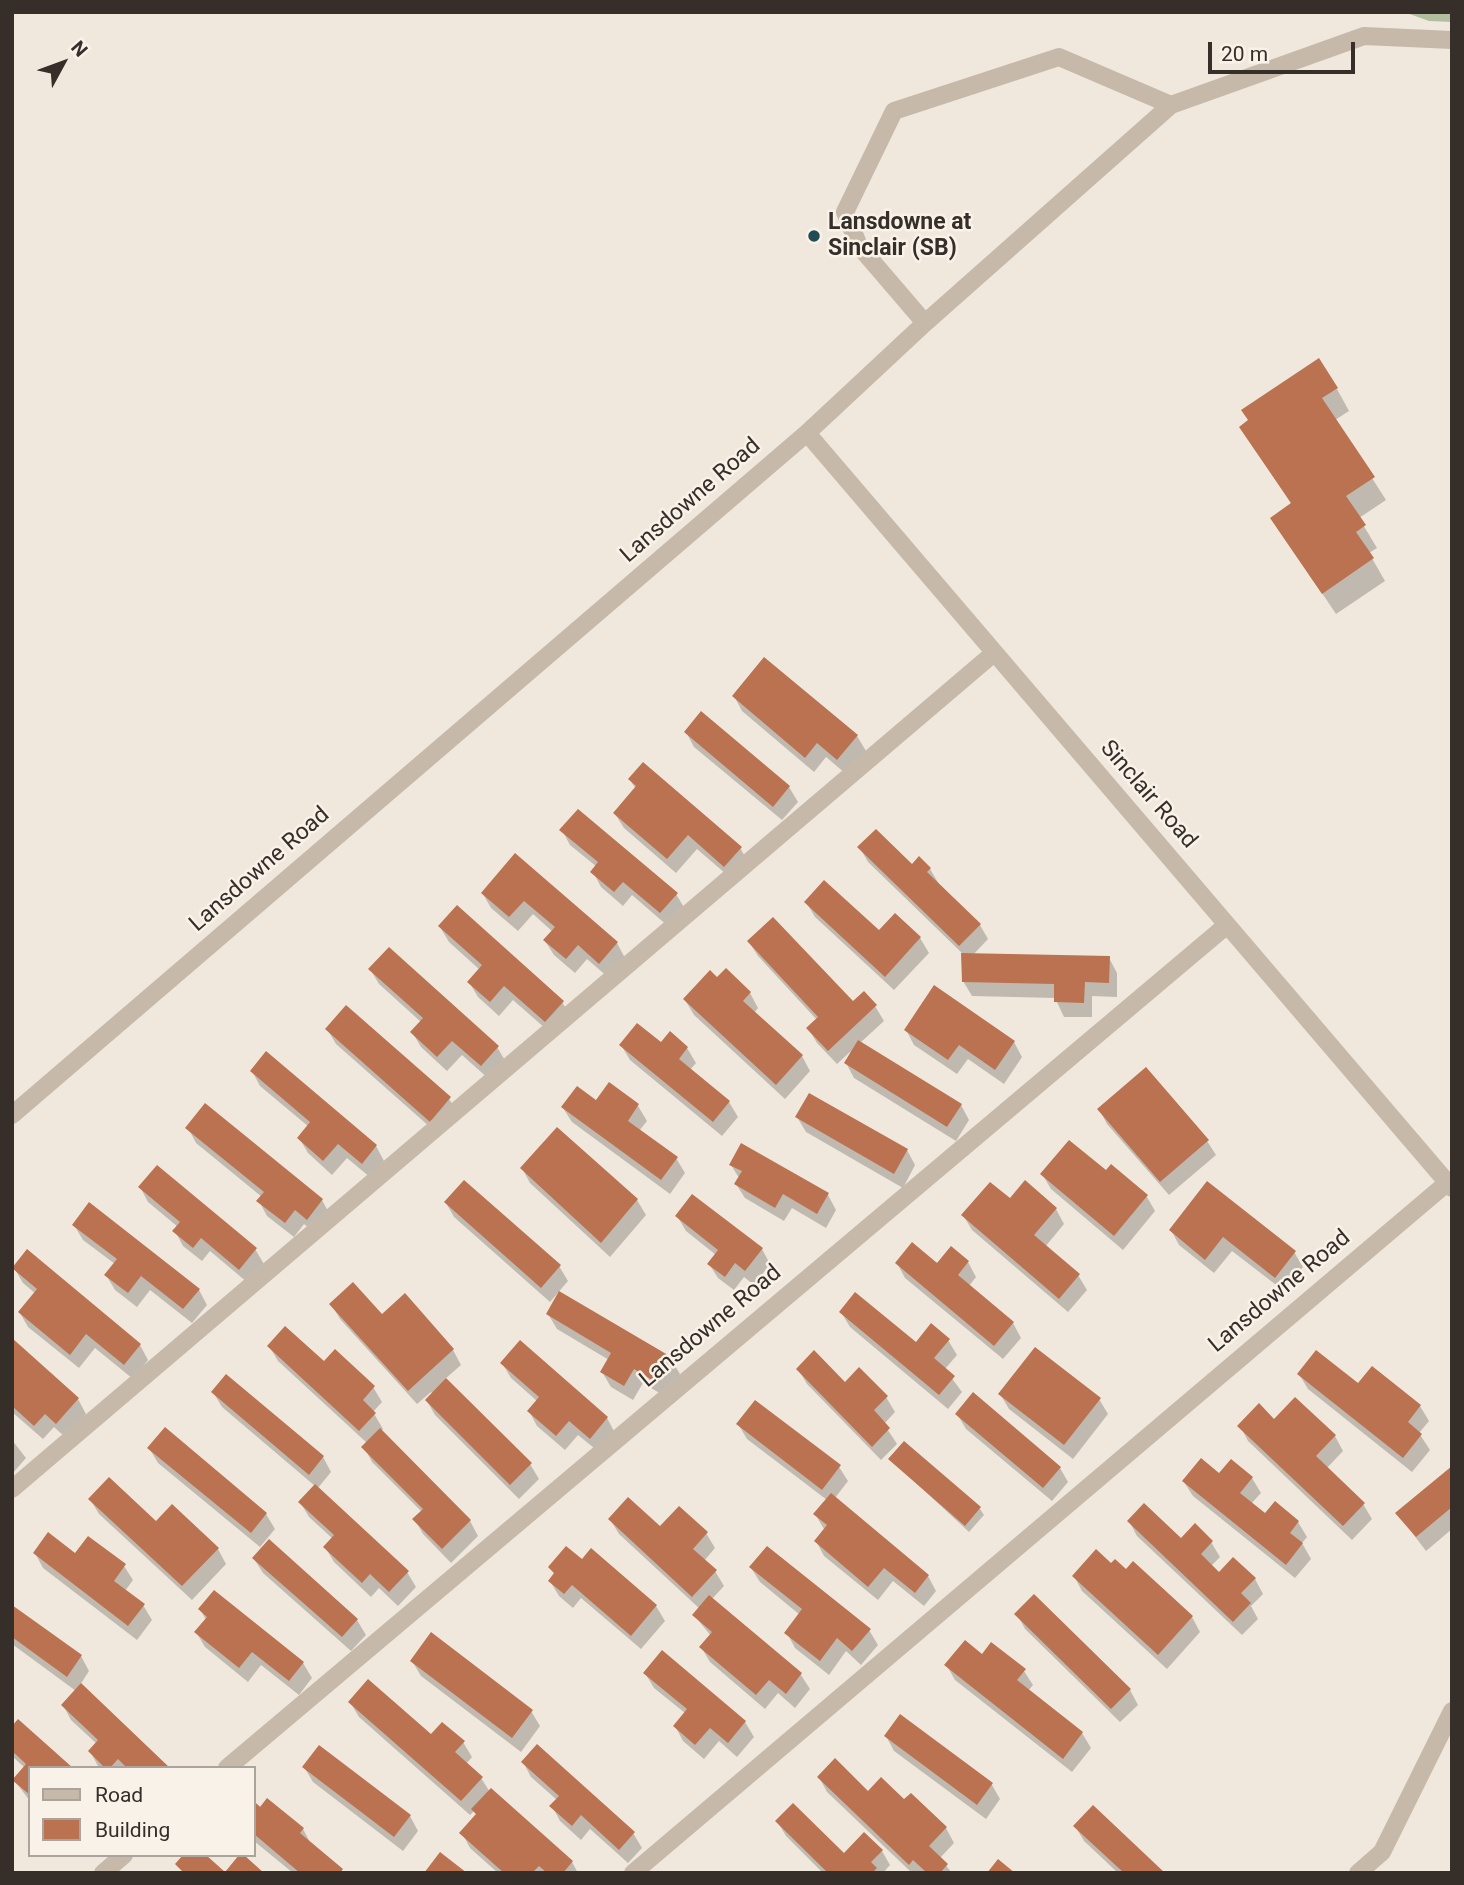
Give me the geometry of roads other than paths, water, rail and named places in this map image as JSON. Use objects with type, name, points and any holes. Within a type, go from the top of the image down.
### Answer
[{"type":"street","name":"Lansdowne Road","points":[[12,1115],[807,433],[925,323],[1171,105],[1364,36],[1452,40]]},
{"type":"street","points":[[925,323],[859,246],[845,212],[894,111],[1059,57],[1171,105]]},
{"type":"street","name":"Sinclair Road","points":[[807,433],[1449,1185]]},
{"type":"street","points":[[12,1489],[994,653]]},
{"type":"street","name":"Lansdowne Road","points":[[229,1766],[1227,925]]},
{"type":"street","name":"Lansdowne Road","points":[[633,1873],[1449,1185]]},
{"type":"street","points":[[1358,1873],[1382,1852],[1452,1711]]},
{"type":"street","points":[[103,1873],[122,1857]]},
{"type":"place","name":"Lansdowne at Sinclair (SB)","points":[[814,236]]}]
